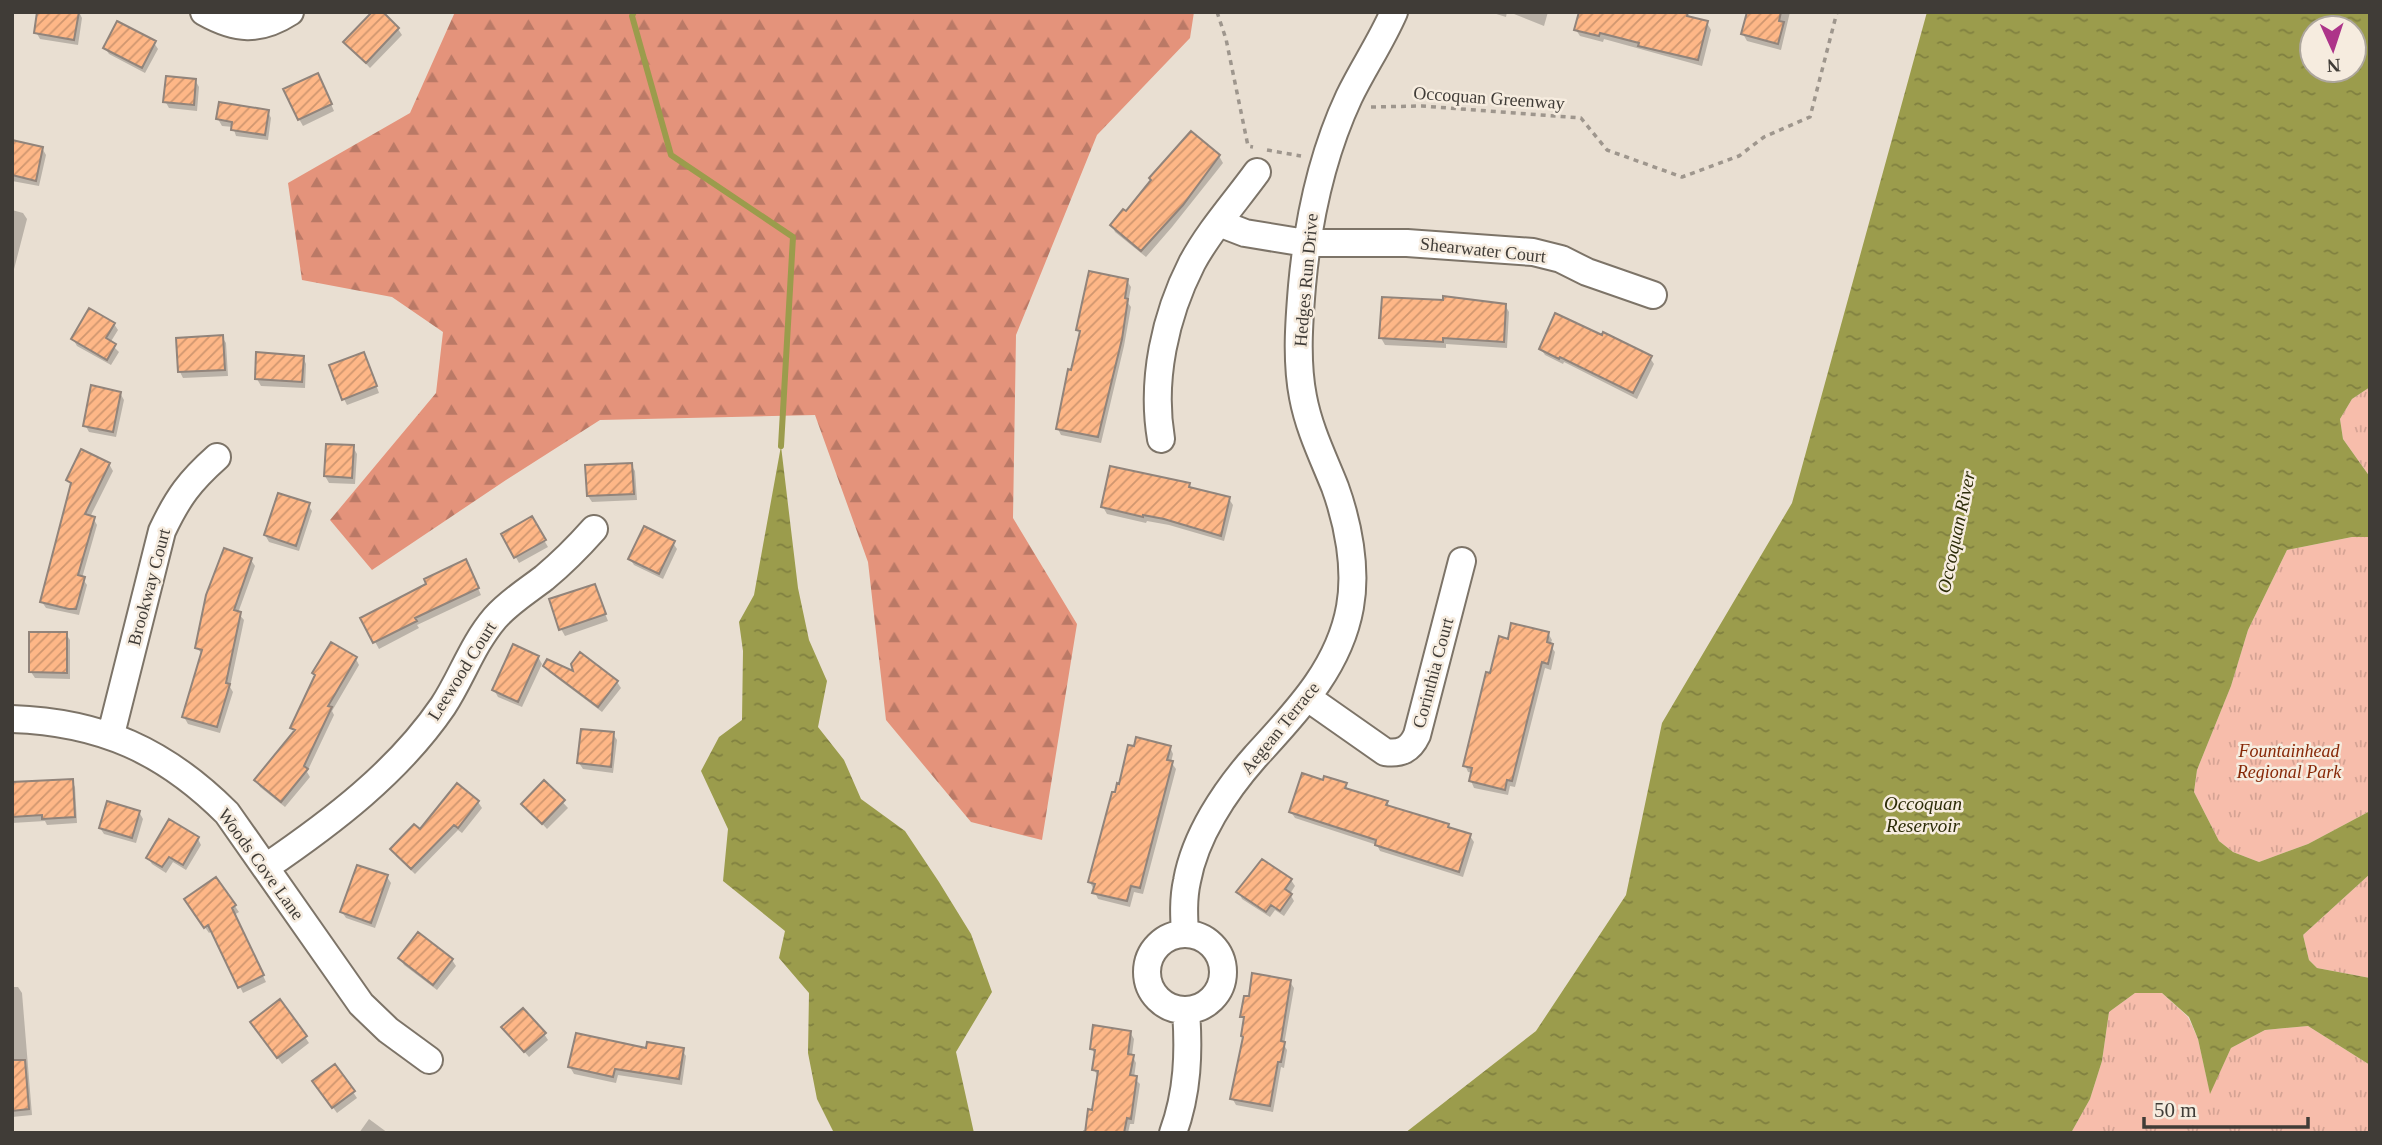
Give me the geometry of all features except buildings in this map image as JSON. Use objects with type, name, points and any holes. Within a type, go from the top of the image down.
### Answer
[{"type":"street","points":[[204,12],[222,21],[244,27],[260,27],[290,12]]},
{"type":"street","name":"Hedges Run Drive","points":[[1303,397],[1299,358],[1300,308],[1306,243],[1315,190],[1330,142],[1350,96],[1394,12]]},
{"type":"street","points":[[1161,439],[1157,388],[1166,336],[1178,294],[1188,272],[1219,223],[1257,172]]},
{"type":"street","name":"Shearwater Court","points":[[1219,223],[1245,233],[1306,243],[1407,243],[1534,252],[1561,259],[1587,272],[1653,295]]},
{"type":"street","name":"Aegean Terrace","points":[[1185,934],[1186,882],[1192,859],[1204,832],[1231,788],[1308,698],[1322,677],[1350,608],[1351,558],[1347,530],[1336,489],[1313,434],[1303,397]]},
{"type":"street","name":"Brookway Court","points":[[111,734],[162,531],[174,504],[191,480],[217,457]]},
{"type":"street","name":"Leewood Court","points":[[266,867],[314,834],[359,797],[412,746],[445,703],[477,641],[496,617],[573,553],[594,529]]},
{"type":"street","name":"Corinthia Court","points":[[1308,698],[1385,752],[1396,754],[1407,749],[1417,734],[1462,561]]},
{"type":"street","name":"Woods Cove Lane","points":[[12,719],[68,725],[111,734],[177,768],[227,813],[361,1004],[388,1030],[429,1060]]},
{"type":"street","points":[[1185,934],[1199,936],[1210,943],[1219,955],[1223,968],[1222,982],[1217,993],[1208,1003],[1186,1010],[1160,1001],[1147,979],[1147,968],[1162,943],[1185,934]]},
{"type":"street","points":[[1173,1133],[1186,1084],[1189,1047],[1186,1010]]},
{"type":"path","points":[[1217,12],[1226,39],[1248,146],[1325,163]]},
{"type":"path","name":"Occoquan Greenway","points":[[1370,107],[1422,106],[1581,118],[1607,150],[1682,177],[1739,156],[1764,137],[1810,117],[1837,12]]},
{"type":"green space","points":[[455,12],[1194,12],[1190,38],[1097,135],[1016,335],[1013,518],[1077,624],[1042,840],[971,822],[886,720],[868,562],[815,415],[600,420],[372,570],[330,520],[436,393],[443,332],[392,297],[302,280],[288,183],[410,113]]},
{"type":"green space","points":[[2370,387],[2370,477],[2343,439],[2340,419],[2352,399]]},
{"type":"green space","name":"Fountainhead Regional Park","points":[[2352,537],[2370,537],[2370,811],[2308,844],[2259,862],[2233,852],[2219,841],[2194,792],[2197,770],[2231,686],[2248,630],[2287,550]]},
{"type":"green space","points":[[2370,874],[2370,978],[2317,968],[2309,960],[2303,935]]},
{"type":"green space","points":[[2135,993],[2162,993],[2188,1017],[2198,1039],[2210,1093],[2231,1048],[2265,1030],[2308,1026],[2370,1065],[2370,1133],[2071,1133],[2090,1099],[2102,1061],[2109,1012]]},
{"type":"water","name":"Occoquan Reservoir","points":[[1927,12],[2370,12],[2370,387],[2352,399],[2340,419],[2343,439],[2370,477],[2370,537],[2352,537],[2287,550],[2248,630],[2231,686],[2197,770],[2194,792],[2219,841],[2233,852],[2259,862],[2308,844],[2370,811],[2370,874],[2303,935],[2309,960],[2317,968],[2370,978],[2370,1065],[2308,1026],[2265,1030],[2231,1048],[2210,1094],[2198,1039],[2189,1017],[2162,993],[2135,993],[2109,1012],[2102,1061],[2090,1099],[2071,1133],[1405,1133],[1536,1031],[1626,895],[1662,723],[1792,503]]},
{"type":"water","points":[[781,446],[798,588],[809,640],[827,681],[818,727],[844,760],[861,799],[905,831],[939,882],[971,934],[992,992],[956,1052],[974,1133],[834,1133],[817,1099],[808,1053],[809,993],[779,958],[785,931],[723,881],[728,829],[701,771],[719,737],[742,720],[743,651],[739,622],[754,595]]},
{"type":"waterway","points":[[634,12],[632,16],[671,155],[793,237],[781,446]]},
{"type":"water label","name":"Occoquan River","points":[[1956,532]]}]
